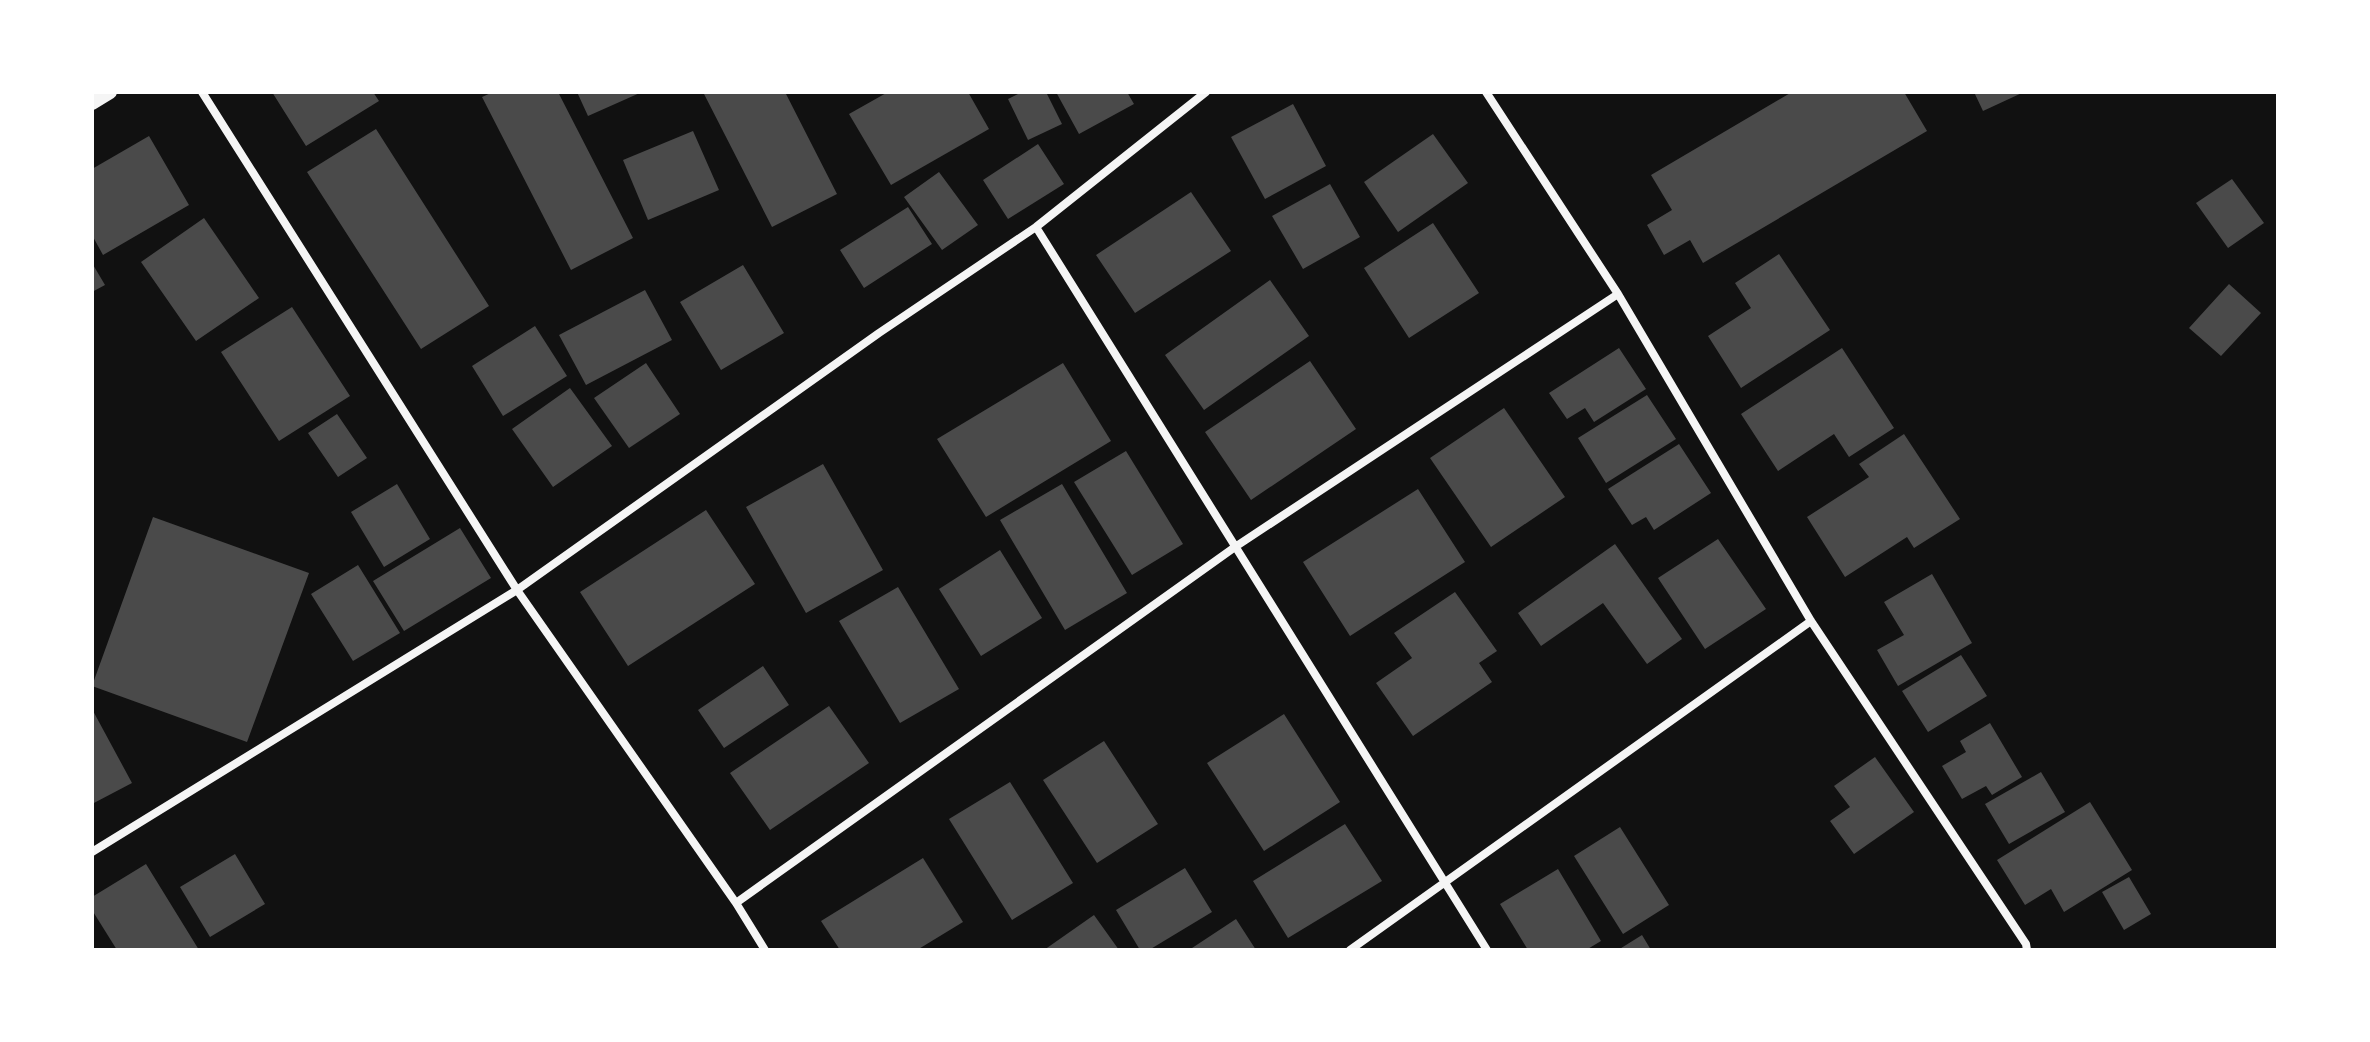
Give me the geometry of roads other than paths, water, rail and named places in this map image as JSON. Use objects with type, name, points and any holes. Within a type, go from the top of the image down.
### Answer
[{"type":"street","points":[[92,103],[110,92]]},
{"type":"street","points":[[202,92],[517,590],[736,903],[765,950]]},
{"type":"street","points":[[92,852],[517,590],[879,333],[1036,227],[1206,92]]},
{"type":"street","points":[[1486,92],[1618,294],[1811,621],[2026,944],[2027,950]]},
{"type":"street","points":[[1036,227],[1487,950]]},
{"type":"street","points":[[736,903],[1235,547],[1618,294]]},
{"type":"street","points":[[1350,950],[1811,621]]}]
